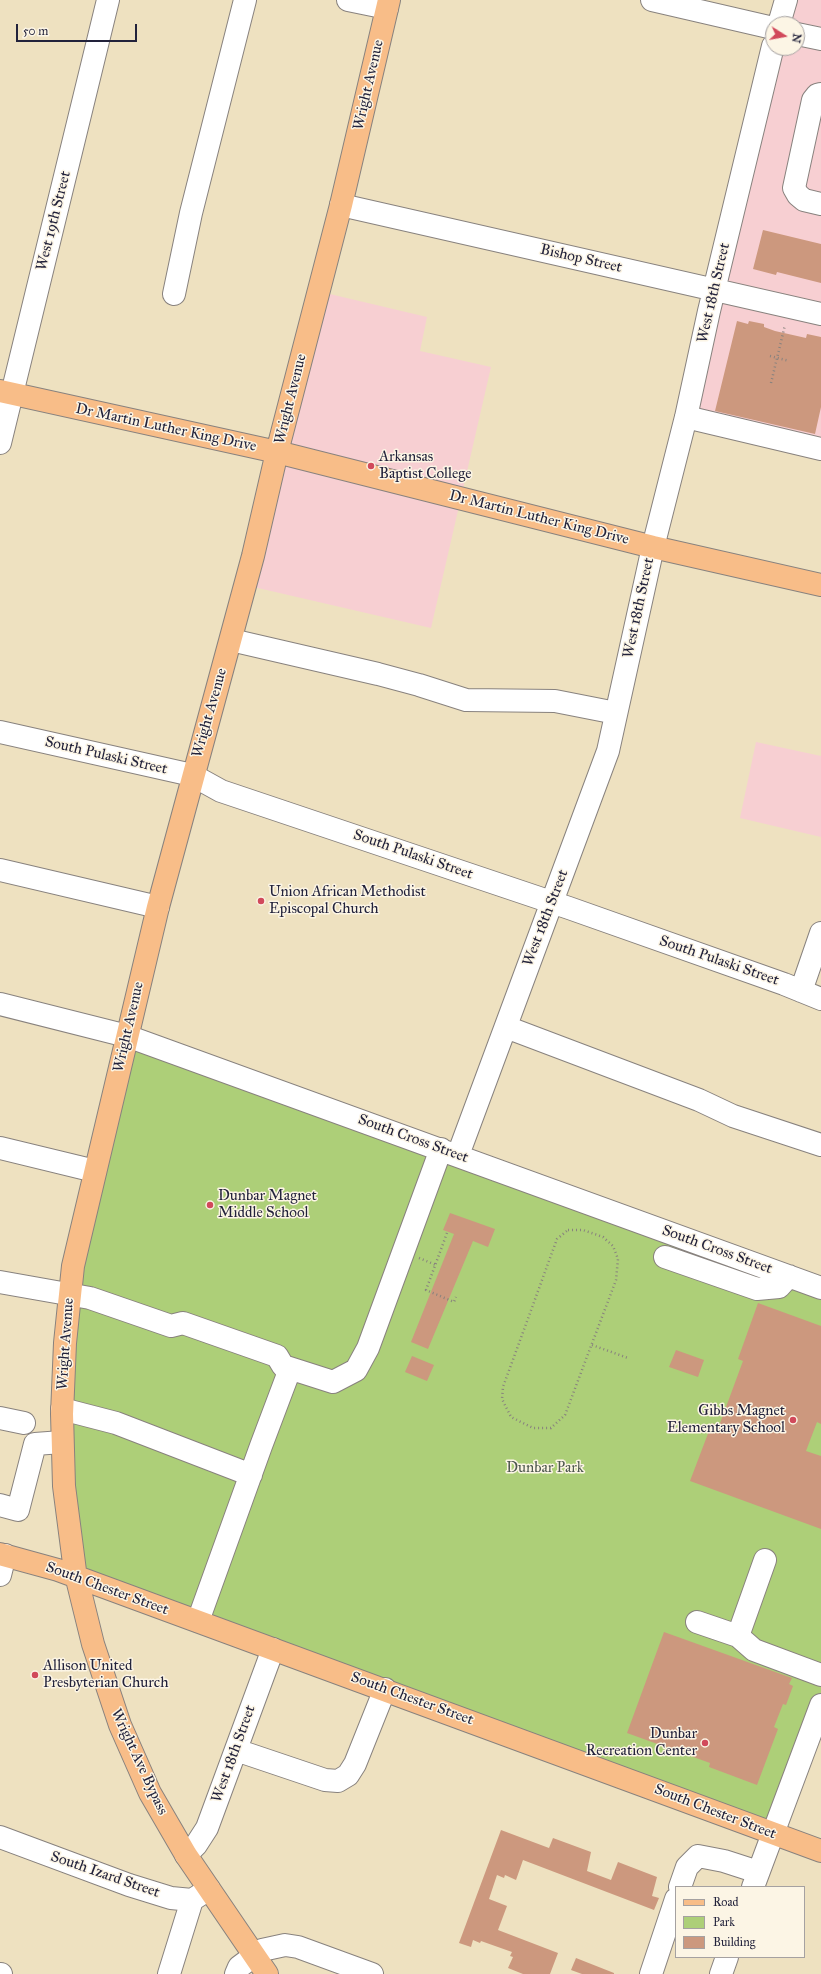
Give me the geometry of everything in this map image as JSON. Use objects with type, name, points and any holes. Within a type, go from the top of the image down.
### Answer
[{"type":"main road","name":"Wright Avenue","points":[[62,1436],[62,1409],[73,1266],[158,906],[192,775],[253,556],[277,452],[341,205],[388,4]]},
{"type":"main road","name":"Dr Martin Luther King Drive","points":[[6,393],[277,452],[653,547],[821,585]]},
{"type":"main road","name":"Wright Ave Bypass","points":[[62,1436],[68,1521],[77,1577],[92,1644],[120,1725],[150,1793],[186,1855],[200,1894],[254,1954],[267,1974]]},
{"type":"main road","name":"South Chester Street","points":[[2,1561],[77,1577],[821,1851]]},
{"type":"street","name":"West 19th Street","points":[[0,443],[6,393],[108,0]]},
{"type":"street","points":[[174,294],[191,213],[245,0]]},
{"type":"street","points":[[348,0],[388,4]]},
{"type":"street","points":[[652,0],[765,26]]},
{"type":"street","points":[[781,16],[786,0]]},
{"type":"street","points":[[805,36],[821,39]]},
{"type":"street","name":"West 18th Street","points":[[287,1368],[333,1382],[356,1370],[368,1348],[449,1152],[506,1027],[608,751],[653,547],[686,417],[771,56]]},
{"type":"street","points":[[821,94],[817,95],[813,100],[794,188],[798,195],[804,200],[821,204]]},
{"type":"street","name":"Bishop Street","points":[[341,205],[821,314]]},
{"type":"street","points":[[686,417],[821,449]]},
{"type":"street","points":[[230,640],[419,684],[466,700],[501,702],[555,701],[616,713]]},
{"type":"street","name":"South Pulaski Street","points":[[0,732],[192,775],[221,791],[552,902],[777,981],[821,999]]},
{"type":"street","points":[[0,870],[158,906]]},
{"type":"street","points":[[801,991],[821,933]]},
{"type":"street","name":"South Cross Street","points":[[0,1004],[127,1036],[821,1288]]},
{"type":"street","points":[[506,1027],[699,1100],[733,1116],[821,1145]]},
{"type":"street","points":[[0,1148],[95,1171]]},
{"type":"street","points":[[673,1234],[663,1262],[757,1289],[778,1287],[789,1276]]},
{"type":"street","points":[[0,1282],[90,1298],[172,1326],[183,1323],[277,1356],[287,1368],[251,1475],[198,1621]]},
{"type":"street","points":[[62,1409],[116,1423],[251,1475]]},
{"type":"street","points":[[0,1418],[24,1424]]},
{"type":"street","points":[[0,1505],[18,1510],[34,1444],[62,1436]]},
{"type":"street","points":[[738,1636],[765,1560]]},
{"type":"street","points":[[697,1622],[738,1636],[754,1650],[821,1675]]},
{"type":"street","name":"West 18th Street","points":[[186,1855],[196,1845],[207,1828],[273,1649]]},
{"type":"street","points":[[236,1750],[325,1780],[338,1781],[348,1775],[356,1764],[385,1690]]},
{"type":"street","points":[[680,1886],[687,1867],[698,1856],[724,1861],[756,1879],[821,1705]]},
{"type":"street","name":"South Izard Street","points":[[0,1837],[129,1885],[170,1898],[200,1894]]},
{"type":"street","points":[[169,1974],[200,1894]]},
{"type":"street","points":[[651,1974],[675,1902]]},
{"type":"street","points":[[236,1974],[240,1967],[254,1954],[276,1946],[298,1947],[372,1974]]},
{"type":"street","points":[[721,1974],[727,1958]]},
{"type":"path","points":[[771,383],[785,325]]},
{"type":"path","points":[[770,356],[789,361]]},
{"type":"path","points":[[568,1230],[583,1230],[603,1237],[613,1246],[617,1253],[616,1280],[592,1345],[565,1415],[551,1428],[533,1428],[511,1417],[502,1399],[503,1387],[557,1239],[568,1230]]},
{"type":"path","points":[[447,1233],[426,1290],[454,1302],[456,1298]]},
{"type":"path","points":[[592,1345],[628,1358]]},
{"type":"shaded area","points":[[786,0],[821,0],[821,449],[686,417],[771,56],[805,56],[805,16],[781,16]]},
{"type":"shaded area","name":"Arkansas Baptist College","points":[[317,291],[427,317],[420,351],[491,367],[431,628],[245,585]]},
{"type":"shaded area","points":[[756,742],[821,756],[821,837],[740,818]]},
{"type":"green space","name":"Dunbar Park","points":[[127,1036],[821,1288],[821,1705],[774,1834],[77,1577],[69,1293]]},
{"type":"building","points":[[763,230],[821,244],[821,283],[777,272],[776,275],[753,269]]},
{"type":"building","points":[[737,321],[748,324],[749,321],[764,324],[764,327],[775,331],[806,338],[807,334],[821,337],[821,407],[815,434],[715,411]]},
{"type":"building","points":[[450,1213],[495,1229],[488,1247],[473,1241],[428,1349],[411,1342],[454,1234],[443,1230]]},
{"type":"building","points":[[758,1303],[821,1326],[821,1424],[817,1422],[806,1451],[821,1456],[821,1529],[690,1481],[712,1423],[719,1426],[743,1361],[738,1359]]},
{"type":"building","points":[[676,1350],[704,1360],[698,1377],[669,1367]]},
{"type":"building","points":[[412,1356],[434,1365],[427,1381],[405,1372]]},
{"type":"building","points":[[664,1632],[792,1678],[789,1684],[793,1686],[786,1705],[783,1704],[774,1727],[778,1729],[757,1785],[709,1767],[710,1763],[627,1733]]},
{"type":"building","points":[[501,1830],[549,1848],[553,1838],[591,1852],[587,1871],[611,1880],[618,1862],[657,1877],[652,1896],[659,1898],[654,1910],[523,1860],[516,1880],[505,1875],[504,1878],[497,1875],[489,1899],[507,1906],[498,1930],[558,1953],[550,1974],[523,1974],[508,1968],[513,1957],[510,1956],[512,1952],[481,1941],[480,1943],[473,1940],[471,1947],[459,1943]]},
{"type":"building","points":[[576,1958],[614,1974],[582,1974],[571,1970]]},
{"type":"place","name":"Arkansas Baptist College","points":[[371,466]]},
{"type":"place","name":"Union African Methodist Episcopal Church","points":[[261,901]]},
{"type":"place","name":"Dunbar Magnet Middle School","points":[[210,1205]]},
{"type":"place","name":"Gibbs Magnet Elementary School","points":[[793,1420]]},
{"type":"place","name":"Allison United Presbyterian Church","points":[[35,1675]]},
{"type":"place","name":"Dunbar Recreation Center","points":[[705,1743]]}]
